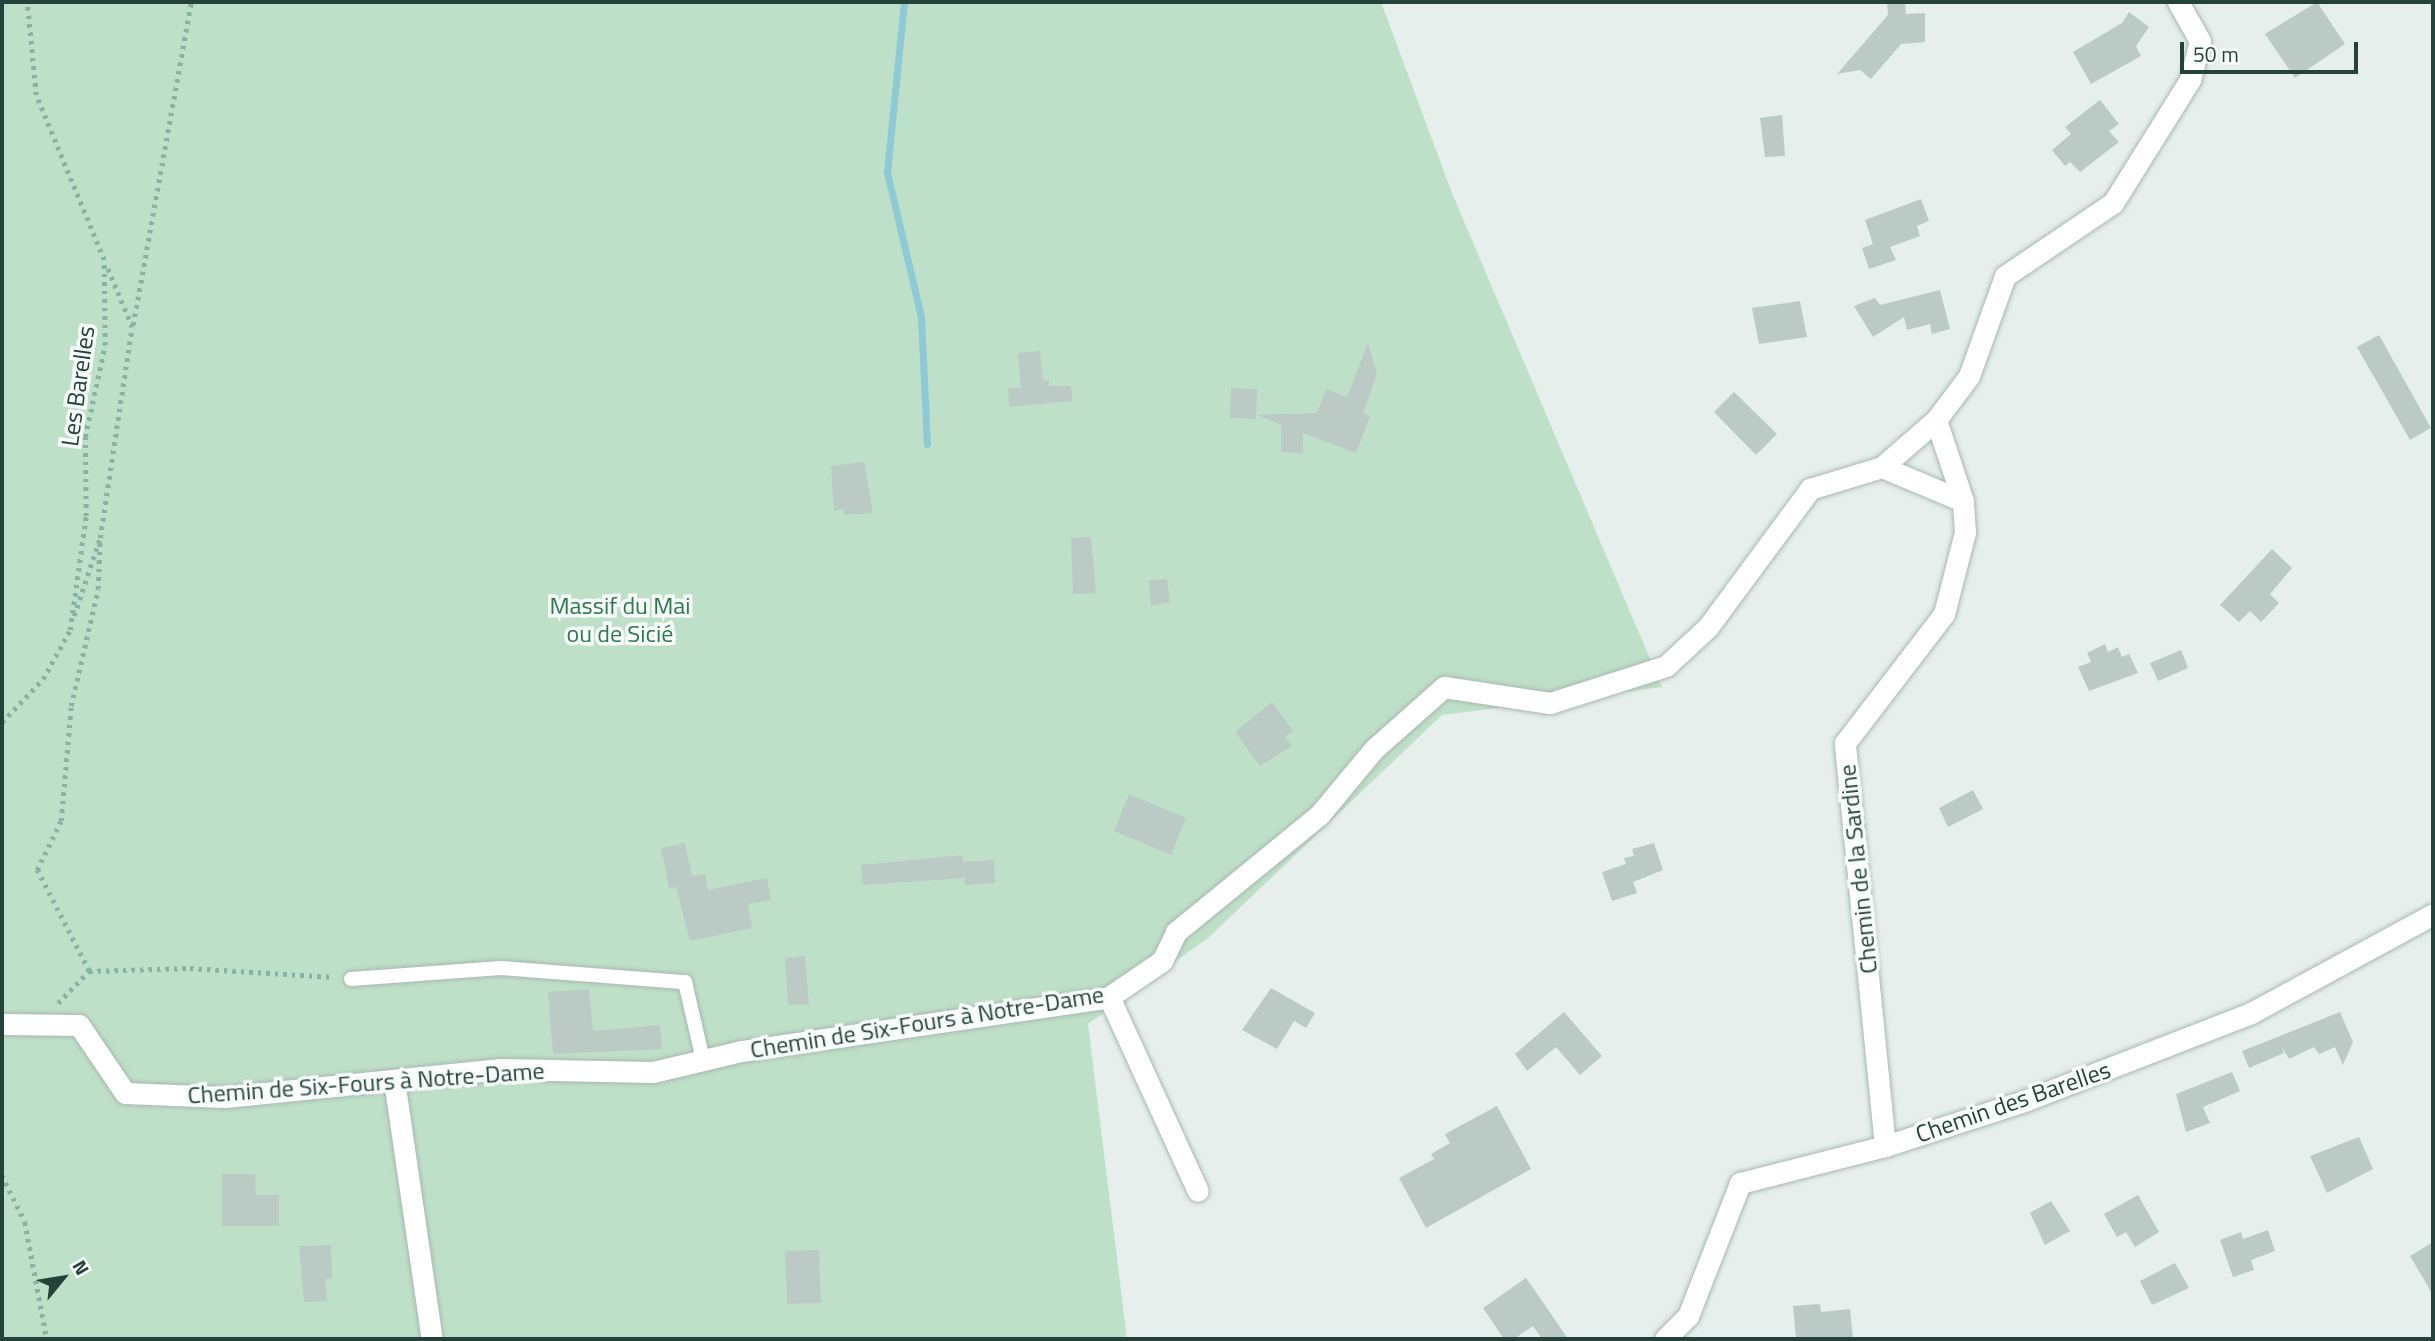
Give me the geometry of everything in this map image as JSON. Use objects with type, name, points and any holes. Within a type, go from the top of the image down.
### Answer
[{"type":"street","points":[[1964,500],[1882,467],[1936,420],[1969,376],[2006,276],[2113,203],[2190,80],[2200,41],[2178,2]]},
{"type":"street","name":"Chemin de la Sardine","points":[[1885,1146],[1845,743],[1944,614],[1965,532],[1964,500],[1936,420]]},
{"type":"street","name":"Chemin de Six-Fours à Notre-Dame","points":[[2,1024],[79,1025],[125,1093],[225,1097],[501,1069],[653,1072],[703,1060],[1109,997],[1162,961],[1176,932],[1320,814],[1374,749],[1444,687],[1550,703],[1666,666],[1708,627],[1810,489],[1882,467]]},
{"type":"street","name":"Chemin des Barelles","points":[[1665,1339],[1688,1316],[1740,1183],[1885,1146],[2027,1101],[2250,1013],[2433,914]]},
{"type":"street","points":[[1109,997],[1198,1191]]},
{"type":"street","points":[[394,1080],[432,1339]]},
{"type":"lane","points":[[351,979],[501,968],[685,982],[703,1060]]},
{"type":"path","name":"Les Barelles","points":[[2,722],[43,679],[70,630],[86,516],[85,437],[105,345],[104,260],[36,95],[27,2]]},
{"type":"path","points":[[89,971],[37,870],[61,821],[71,706],[98,589],[100,538],[132,327],[191,2]]},
{"type":"path","points":[[104,260],[132,327]]},
{"type":"path","points":[[70,630],[100,538]]},
{"type":"path","points":[[38,1024],[89,971],[190,968],[351,979]]},
{"type":"path","points":[[2,1175],[25,1222],[47,1339]]},
{"type":"green space","name":"Massif du Mai ou de Sicié","points":[[2,2],[1381,2],[1452,193],[1662,687],[1442,715],[1208,938],[1088,1024],[1127,1339],[2,1339]]},
{"type":"building","points":[[1887,2],[1905,2],[1906,14],[1925,13],[1925,42],[1901,44],[1871,79],[1860,70],[1837,74],[1888,15]]},
{"type":"building","points":[[2317,2],[2345,44],[2295,78],[2265,34]]},
{"type":"building","points":[[2129,12],[2149,27],[2136,46],[2141,56],[2091,84],[2073,52],[2122,23]]},
{"type":"building","points":[[2100,100],[2119,124],[2109,131],[2119,142],[2080,172],[2070,162],[2065,166],[2052,150],[2071,134],[2065,127]]},
{"type":"building","points":[[1782,115],[1785,156],[1765,157],[1760,118]]},
{"type":"building","points":[[1921,199],[1929,221],[1917,226],[1920,236],[1890,247],[1896,260],[1869,269],[1862,248],[1873,244],[1865,220]]},
{"type":"building","points":[[1940,290],[1950,329],[1932,334],[1930,324],[1907,330],[1904,317],[1873,337],[1854,306],[1875,298],[1880,305]]},
{"type":"building","points":[[1800,301],[1807,337],[1759,344],[1752,308]]},
{"type":"building","points":[[2379,335],[2431,428],[2410,440],[2357,347]]},
{"type":"building","points":[[1368,343],[1377,374],[1363,413],[1370,416],[1356,453],[1303,433],[1303,453],[1281,452],[1281,425],[1257,415],[1317,413],[1326,389],[1347,397]]},
{"type":"building","points":[[1040,351],[1043,381],[1049,380],[1049,386],[1071,386],[1072,401],[1009,407],[1008,388],[1021,388],[1018,353]]},
{"type":"building","points":[[1231,388],[1257,389],[1256,419],[1230,418]]},
{"type":"building","points":[[1734,392],[1777,434],[1756,455],[1714,412]]},
{"type":"building","points":[[864,462],[873,513],[844,515],[843,509],[834,511],[831,466]]},
{"type":"building","points":[[1091,537],[1096,593],[1073,594],[1071,538]]},
{"type":"building","points":[[2272,549],[2292,568],[2270,594],[2279,603],[2261,622],[2250,611],[2239,622],[2220,605]]},
{"type":"building","points":[[1167,579],[1170,602],[1151,606],[1149,580]]},
{"type":"building","points":[[2105,644],[2108,652],[2118,647],[2122,657],[2129,654],[2138,673],[2089,691],[2078,667],[2091,662],[2087,653]]},
{"type":"building","points":[[2181,650],[2188,668],[2158,681],[2150,663]]},
{"type":"building","points":[[1272,702],[1293,731],[1285,737],[1292,746],[1260,766],[1235,732]]},
{"type":"building","points":[[1973,790],[1983,809],[1948,827],[1939,808]]},
{"type":"building","points":[[1129,794],[1186,818],[1171,855],[1114,831]]},
{"type":"building","points":[[685,843],[692,876],[705,874],[708,890],[767,878],[771,900],[748,904],[752,928],[690,941],[676,887],[669,888],[661,848]]},
{"type":"building","points":[[1654,843],[1663,870],[1633,882],[1637,893],[1612,901],[1602,872],[1626,864],[1624,858],[1634,856],[1632,849]]},
{"type":"building","points":[[963,855],[963,862],[994,860],[995,883],[965,885],[964,872],[964,878],[863,885],[861,865]]},
{"type":"building","points":[[805,956],[809,1004],[788,1005],[785,958]]},
{"type":"building","points":[[1271,988],[1315,1013],[1306,1028],[1294,1021],[1277,1049],[1242,1030]]},
{"type":"building","points":[[589,989],[593,1031],[660,1025],[662,1049],[553,1054],[548,992]]},
{"type":"building","points":[[1564,1012],[1602,1056],[1580,1075],[1556,1047],[1527,1071],[1515,1054]]},
{"type":"building","points":[[2340,1012],[2353,1042],[2343,1065],[2335,1047],[2319,1054],[2314,1047],[2289,1059],[2281,1045],[2284,1053],[2249,1068],[2242,1051]]},
{"type":"building","points":[[2232,1072],[2240,1091],[2203,1107],[2210,1123],[2186,1132],[2176,1094]]},
{"type":"building","points":[[1497,1106],[1531,1169],[1426,1228],[1399,1178],[1434,1159],[1431,1154],[1450,1143],[1445,1134]]},
{"type":"building","points":[[2359,1137],[2373,1169],[2327,1193],[2310,1156]]},
{"type":"building","points":[[222,1174],[255,1174],[256,1195],[279,1195],[279,1226],[222,1226]]},
{"type":"building","points":[[2138,1195],[2159,1232],[2135,1247],[2126,1232],[2117,1237],[2104,1214]]},
{"type":"building","points":[[2051,1201],[2070,1231],[2045,1245],[2030,1213]]},
{"type":"building","points":[[2268,1230],[2275,1251],[2251,1260],[2254,1270],[2233,1277],[2220,1240],[2241,1232],[2243,1239]]},
{"type":"building","points":[[2433,1242],[2433,1295],[2410,1256]]},
{"type":"building","points":[[331,1245],[332,1279],[325,1279],[327,1301],[304,1302],[299,1246]]},
{"type":"building","points":[[819,1250],[821,1303],[787,1304],[785,1251]]},
{"type":"building","points":[[2175,1263],[2189,1288],[2152,1305],[2140,1281]]},
{"type":"building","points":[[1526,1278],[1568,1339],[1542,1339],[1533,1326],[1514,1339],[1504,1339],[1483,1308]]},
{"type":"building","points":[[1820,1304],[1821,1312],[1850,1309],[1853,1339],[1796,1339],[1793,1306]]},
{"type":"waterway","points":[[904,2],[887,172],[921,317],[927,444]]}]
